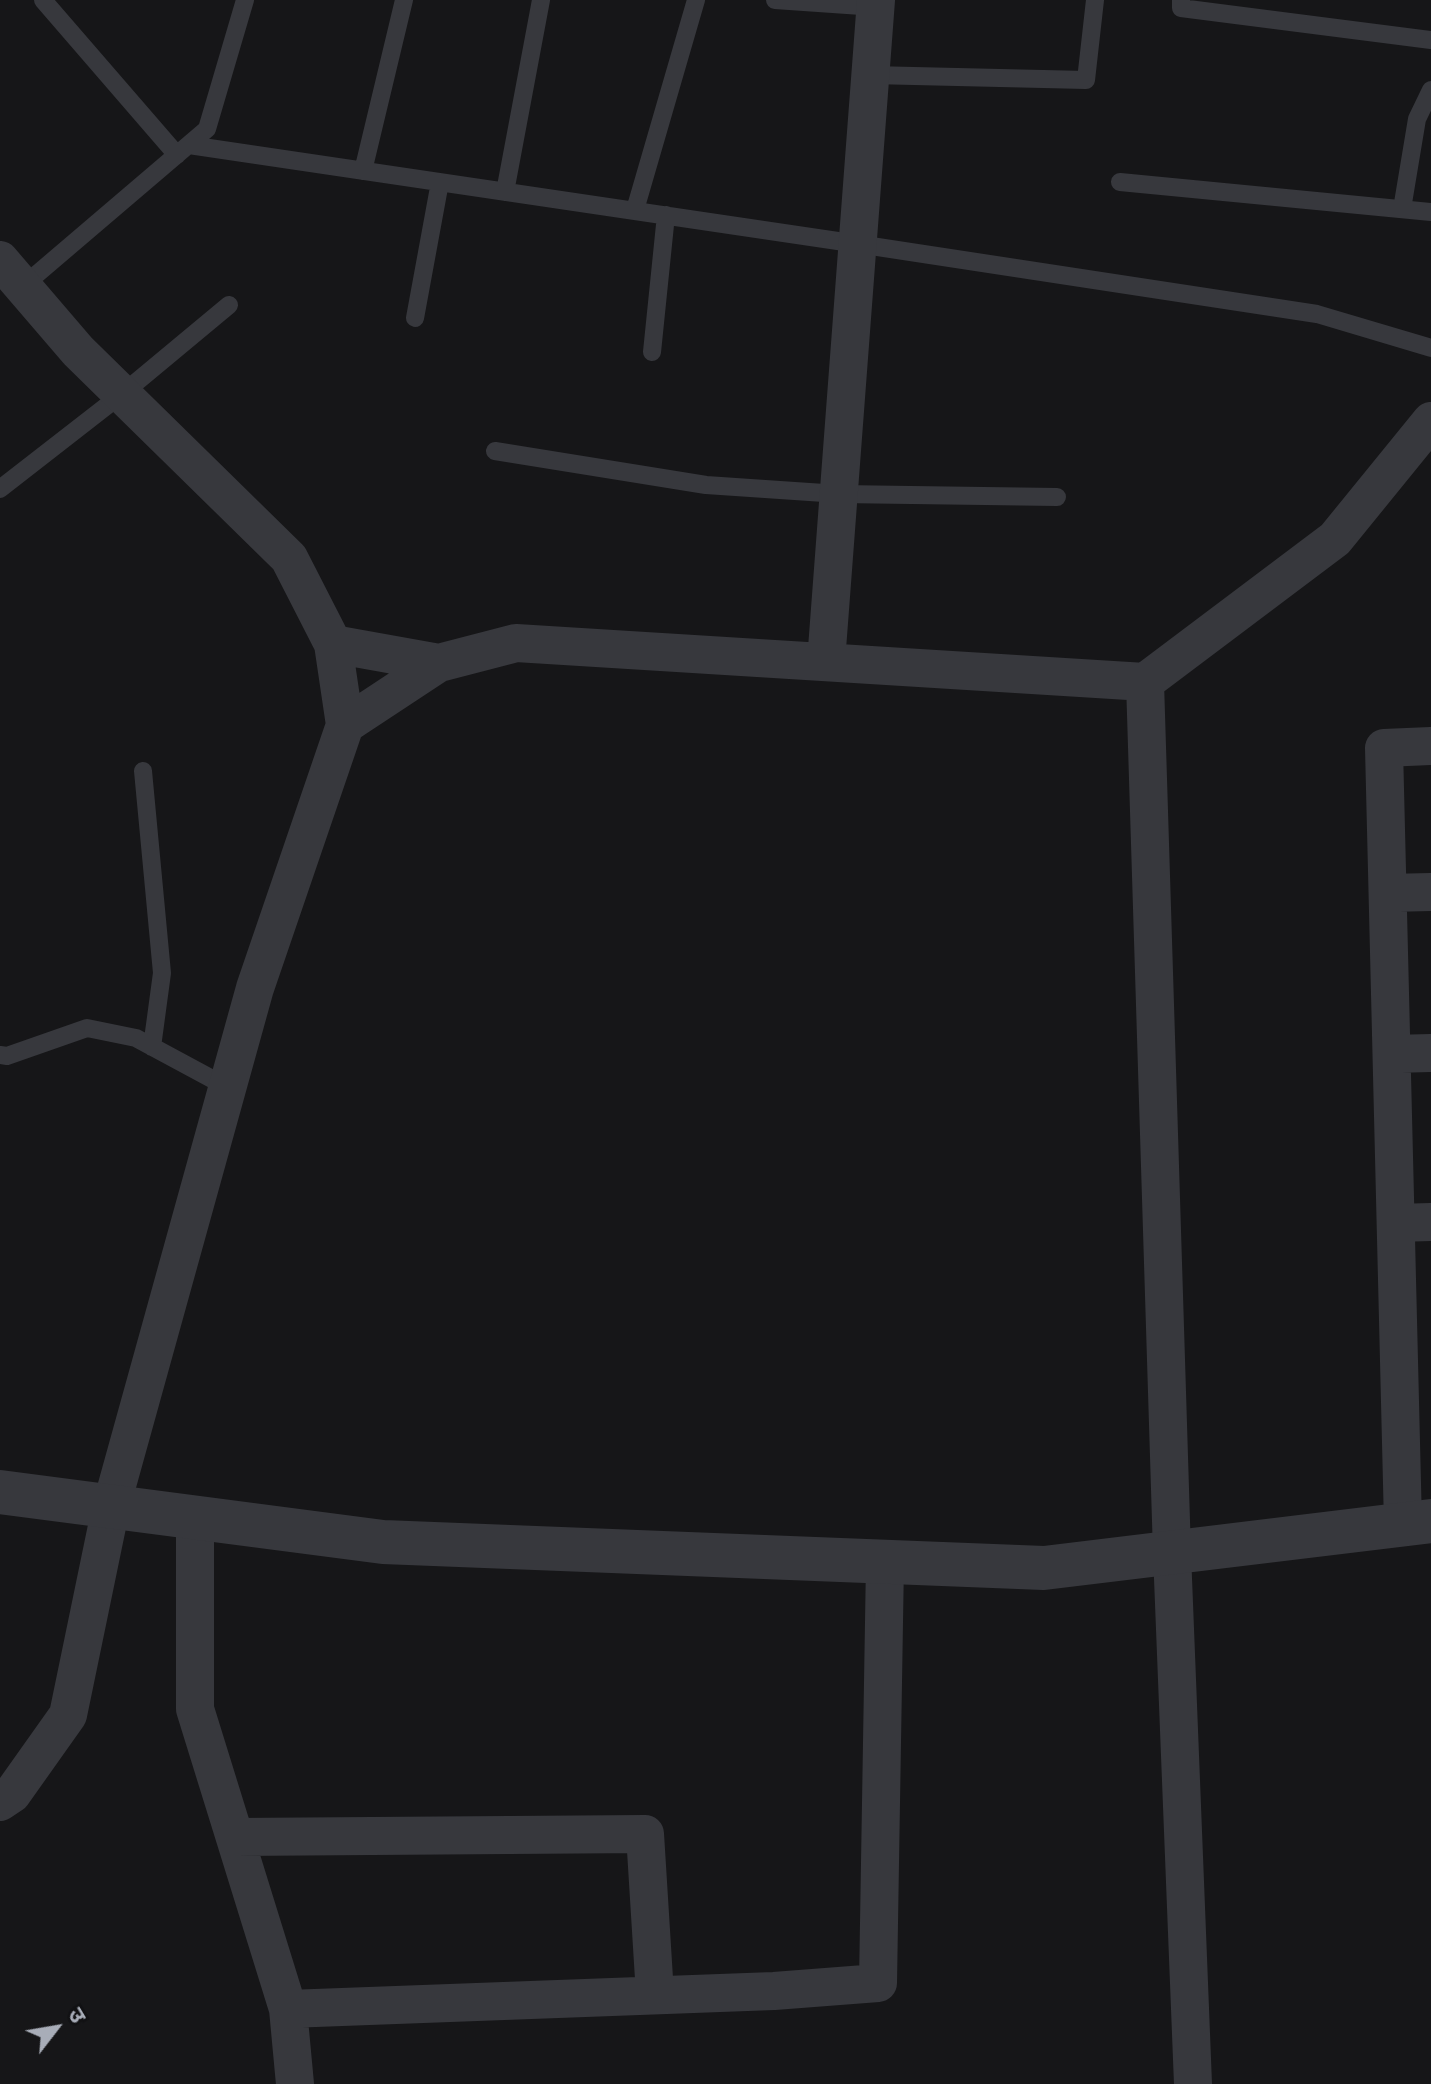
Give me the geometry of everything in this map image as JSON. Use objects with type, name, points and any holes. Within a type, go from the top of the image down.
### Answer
[{"type":"street","points":[[826,662],[876,4]]},
{"type":"street","points":[[0,1802],[12,1794],[68,1715],[111,1507],[227,1087],[255,988],[345,725],[333,644],[289,558],[78,351],[6,268]]},
{"type":"street","points":[[345,725],[439,663],[516,643],[1145,682],[1335,539],[1431,421]]},
{"type":"street","points":[[333,644],[439,663]]},
{"type":"street","points":[[1145,682],[1172,1553],[1193,2084]]},
{"type":"street","points":[[0,1492],[383,1542],[1044,1568],[1417,1523],[1413,1222],[1392,1054],[1384,748],[1431,746]]},
{"type":"street","points":[[1388,893],[1431,892]]},
{"type":"street","points":[[1392,1054],[1431,1053]]},
{"type":"street","points":[[195,1517],[195,1709],[288,2009],[295,2084]]},
{"type":"street","points":[[288,2009],[774,1991],[878,1983],[885,1562]]},
{"type":"street","points":[[236,1837],[645,1834],[655,1995]]},
{"type":"lane","points":[[43,0],[183,150],[363,171],[635,210],[1317,314],[1431,348]]},
{"type":"lane","points":[[6,268],[183,150],[207,129],[245,0]]},
{"type":"lane","points":[[363,171],[404,0]]},
{"type":"lane","points":[[505,192],[541,0]]},
{"type":"lane","points":[[635,210],[696,0]]},
{"type":"lane","points":[[775,0],[876,4]]},
{"type":"lane","points":[[871,75],[1086,80],[1095,0]]},
{"type":"lane","points":[[1181,0],[1181,8],[1431,40]]},
{"type":"lane","points":[[1402,209],[1417,119],[1431,90]]},
{"type":"lane","points":[[415,318],[440,182]]},
{"type":"lane","points":[[1120,182],[1431,212]]},
{"type":"lane","points":[[652,352],[666,215]]},
{"type":"lane","points":[[0,489],[229,305]]},
{"type":"lane","points":[[495,451],[706,485],[839,494],[1057,497]]},
{"type":"lane","points":[[143,771],[162,973],[152,1047]]},
{"type":"lane","points":[[0,1055],[7,1056],[87,1028],[136,1038],[227,1087]]}]
